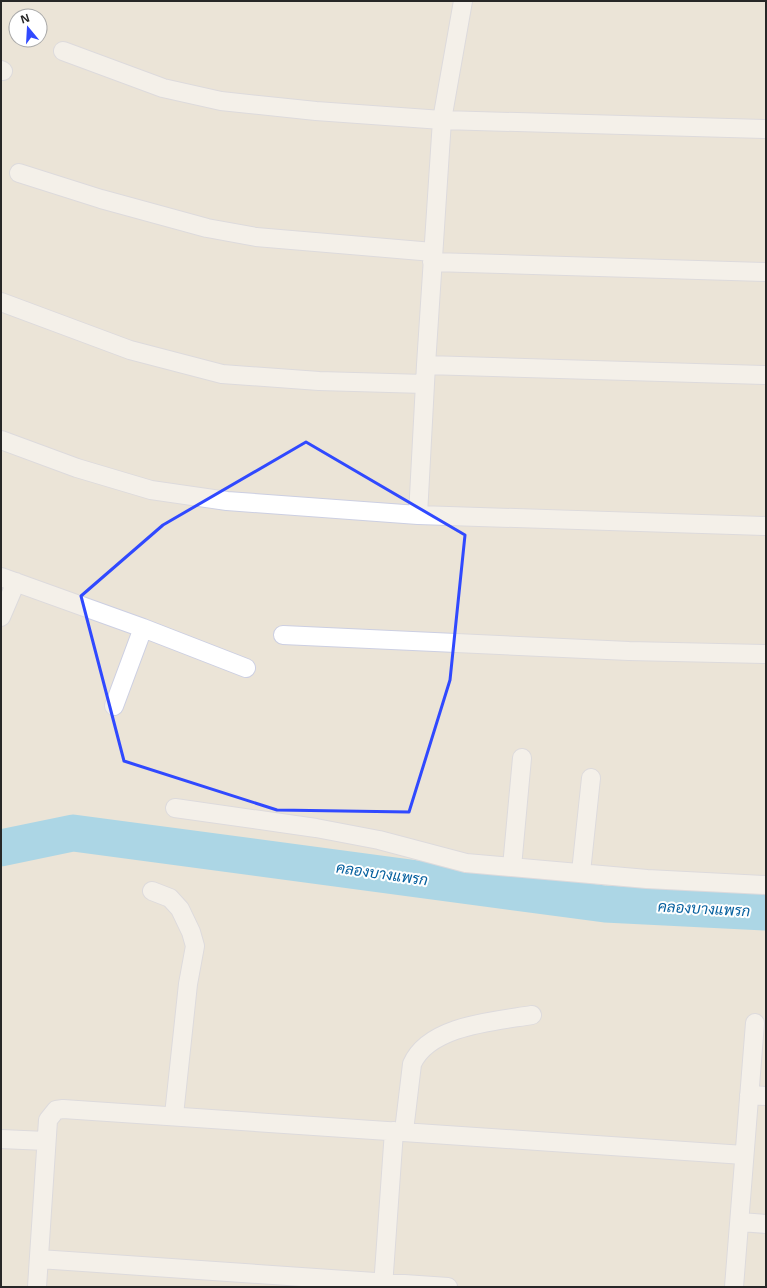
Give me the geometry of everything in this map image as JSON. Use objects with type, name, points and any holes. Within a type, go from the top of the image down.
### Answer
[{"type":"street","points":[[418,515],[432,257],[442,120],[463,1]]},
{"type":"street","points":[[63,51],[163,88],[221,101],[316,111],[442,120],[766,129]]},
{"type":"street","points":[[19,173],[101,199],[208,228],[256,237],[432,257],[766,272]]},
{"type":"street","points":[[1,302],[130,350],[222,374],[319,381],[425,384]]},
{"type":"street","points":[[426,365],[766,375]]},
{"type":"street","points":[[1,440],[77,468],[151,490],[227,501],[418,515],[766,526]]},
{"type":"street","points":[[1,618],[8,580],[143,628],[246,668]]},
{"type":"street","points":[[114,706],[143,628]]},
{"type":"street","points":[[283,635],[629,651],[766,654]]},
{"type":"street","points":[[512,867],[522,758]]},
{"type":"street","points":[[581,872],[591,778]]},
{"type":"street","points":[[175,808],[316,828],[379,840],[466,863],[721,884],[766,885]]},
{"type":"street","points":[[152,891],[170,898],[180,910],[191,932],[195,946],[188,984],[174,1115]]},
{"type":"street","points":[[384,1285],[399,1131],[412,1064],[417,1054],[434,1041],[460,1028],[485,1022],[532,1015]]},
{"type":"street","points":[[734,1287],[744,1155],[757,1096],[755,1023]]},
{"type":"street","points":[[37,1287],[48,1120],[56,1110],[63,1109],[174,1115],[744,1155]]},
{"type":"street","points":[[1,1139],[46,1140]]},
{"type":"street","points":[[740,1222],[766,1224]]},
{"type":"street","points":[[39,1260],[384,1285],[448,1287]]},
{"type":"highlighted area","points":[[306,442],[465,535],[450,680],[409,812],[277,810],[124,761],[81,596],[163,525]]},
{"type":"waterway","name":"คลองบางแพรก","points":[[1,848],[73,833],[605,904],[766,912]]}]
